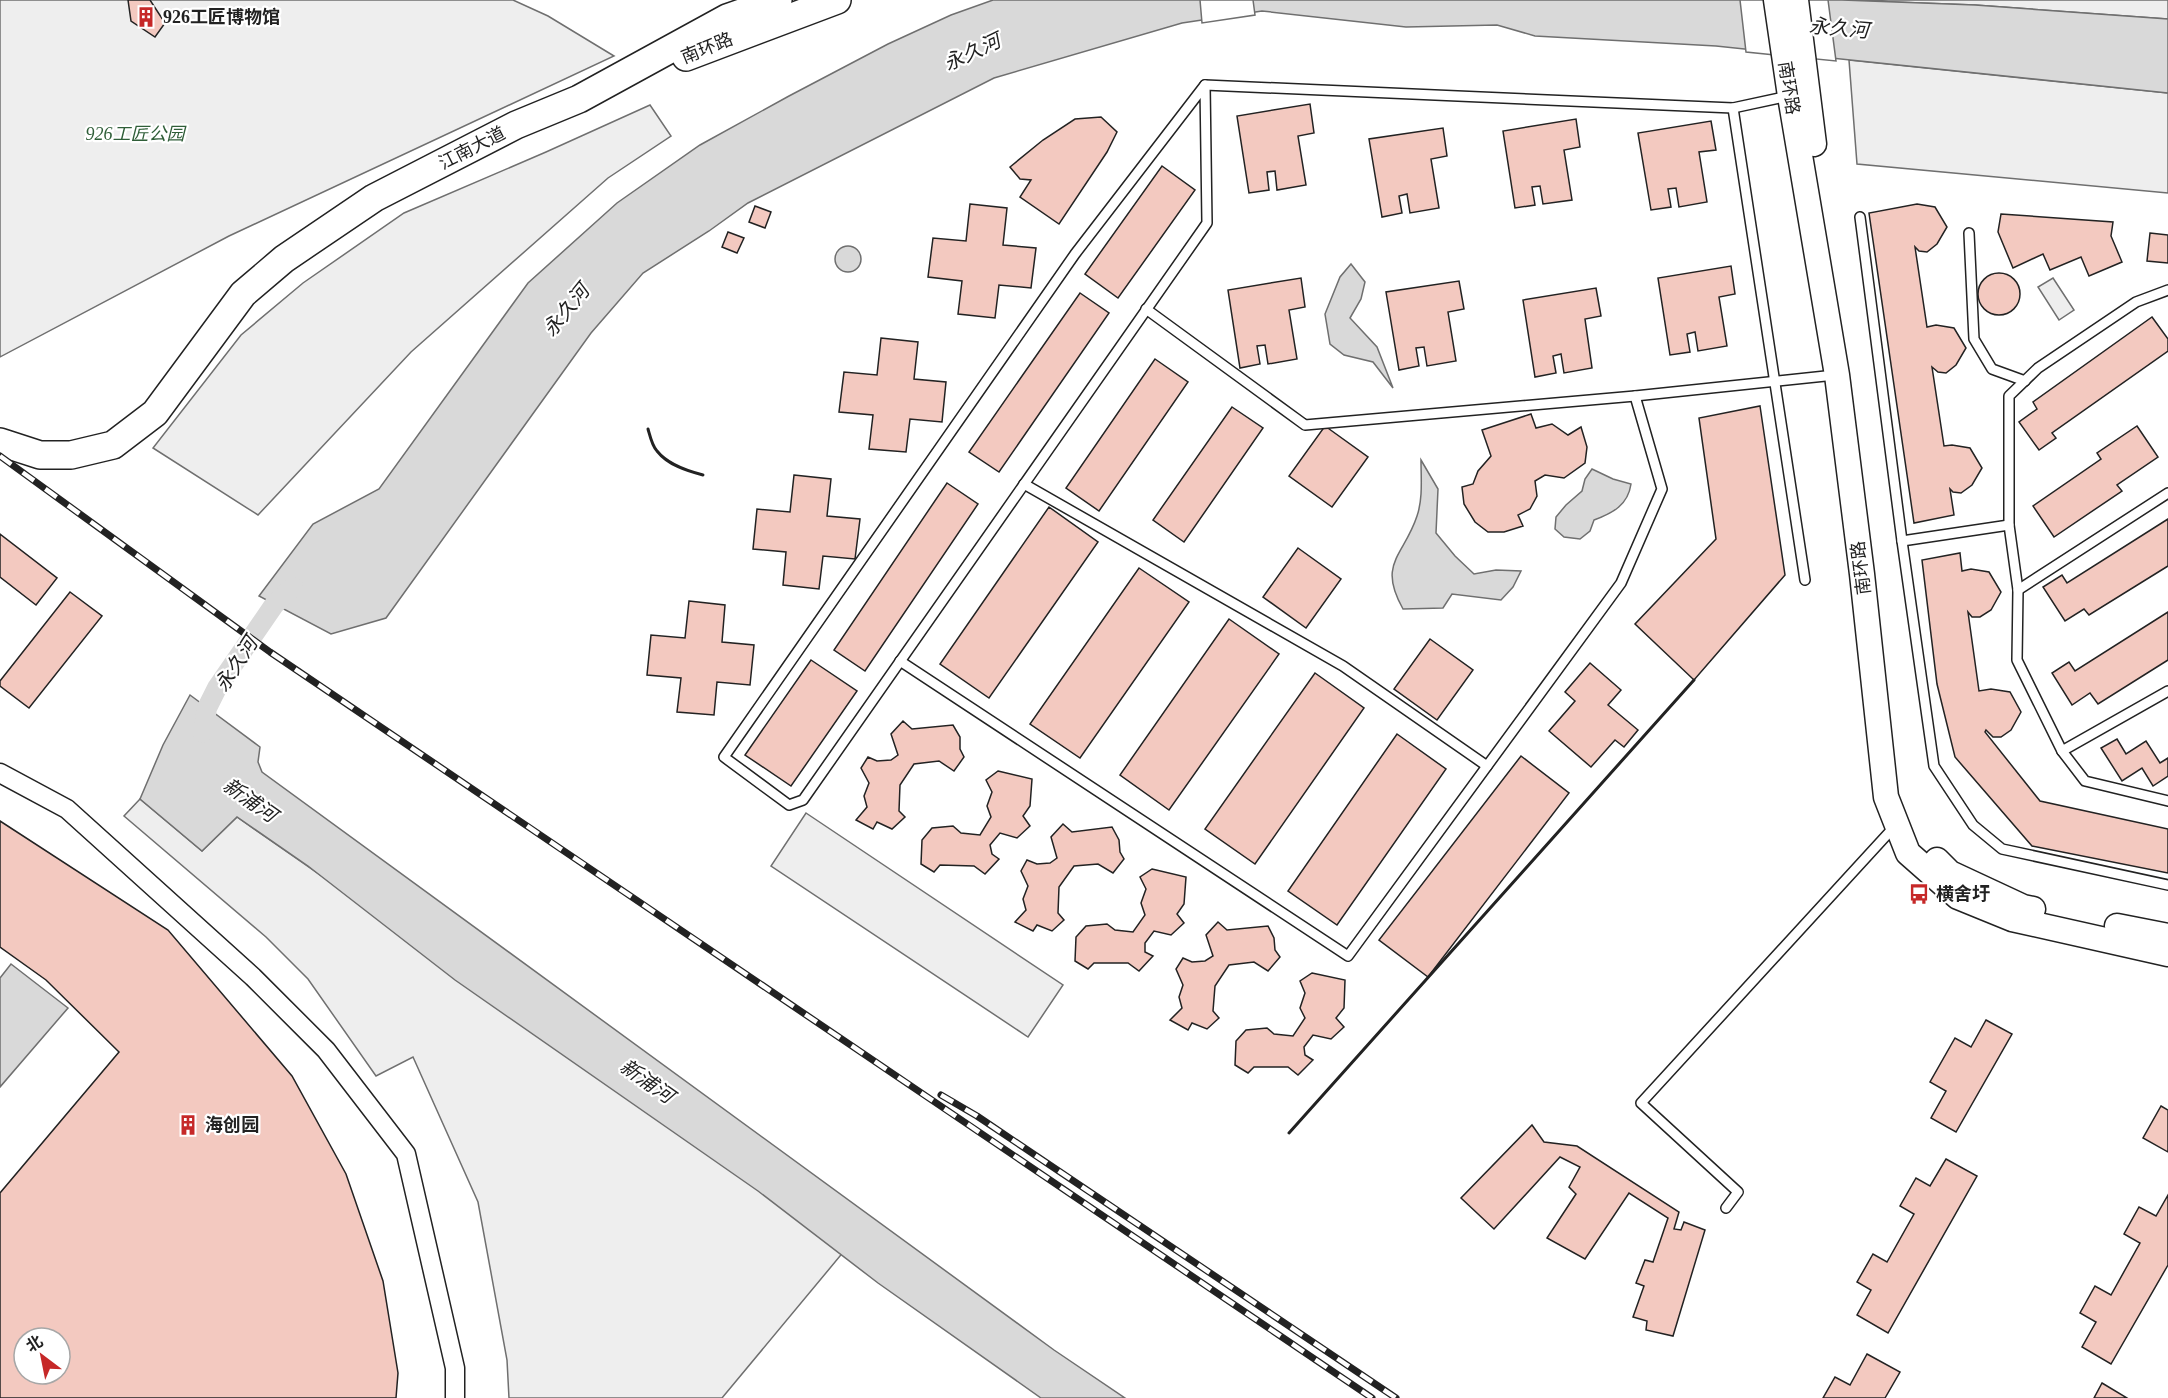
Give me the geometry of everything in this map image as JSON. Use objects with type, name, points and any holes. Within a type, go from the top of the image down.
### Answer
[{"type":"main road","name":"江南大道","points":[[0,442],[40,455],[71,455],[113,445],[155,413],[243,294],[284,259],[374,198],[516,124],[579,99],[727,18],[778,0]]},
{"type":"main road","name":"南环路","points":[[579,99],[742,34],[837,0]]},
{"type":"main road","name":"南环路","points":[[1776,0],[1794,83],[1872,573],[1895,774],[1919,843],[1950,873],[2023,906],[2168,936]]},
{"type":"main road","name":"南环路","points":[[1796,0],[1794,83],[1837,375],[1886,797],[1908,853],[1958,897],[2012,919],[2168,954]]},
{"type":"street","points":[[0,773],[67,809],[253,977],[326,1050],[406,1154],[455,1368],[455,1398]]},
{"type":"lane","points":[[1205,85],[1733,108],[1794,83]]},
{"type":"lane","points":[[1205,85],[1207,223],[803,800],[789,805],[724,757],[1075,254],[1205,85]]},
{"type":"lane","points":[[1733,108],[1805,580]]},
{"type":"lane","points":[[1860,217],[1934,766],[1973,825],[2002,849],[2168,885]]},
{"type":"lane","points":[[1969,233],[1974,339],[1992,369],[2025,381]]},
{"type":"lane","points":[[2168,290],[2136,302],[2038,368],[2009,396],[2009,525],[2018,590],[2016,660],[2062,752],[2085,781],[2168,801]]},
{"type":"lane","points":[[1146,309],[1305,425],[1635,396],[1837,375]]},
{"type":"lane","points":[[900,661],[1348,956],[1621,583],[1662,489],[1635,396]]},
{"type":"lane","points":[[1024,484],[1343,666],[1487,766]]},
{"type":"lane","points":[[2018,590],[2168,493]]},
{"type":"lane","points":[[1902,542],[2009,525]]},
{"type":"lane","points":[[2062,752],[2168,691]]},
{"type":"lane","points":[[1725,1208],[1738,1192],[1641,1103],[1897,825]]},
{"type":"green space","name":"926工匠公园","points":[[0,0],[513,0],[548,16],[614,56],[229,236],[0,357]]},
{"type":"green space","points":[[1842,0],[2168,0],[2168,19],[1975,5]]},
{"type":"green space","points":[[1849,60],[2168,93],[2168,193],[1857,164]]},
{"type":"green space","points":[[650,105],[671,136],[608,178],[411,352],[258,515],[153,448],[241,335],[303,283],[404,213]]},
{"type":"green space","points":[[2053,278],[2074,310],[2059,320],[2038,287]]},
{"type":"green space","points":[[140,799],[202,851],[237,817],[850,1244],[722,1398],[509,1398],[507,1360],[478,1202],[413,1057],[376,1076],[308,979],[266,937],[124,816]]},
{"type":"green space","points":[[806,813],[1063,985],[1028,1037],[771,866]]},
{"type":"water","points":[[993,0],[1842,0],[1975,5],[2168,19],[2168,93],[1716,46],[1535,36],[1497,25],[1406,27],[1262,11],[1182,23],[994,78],[748,203],[643,273],[591,333],[386,618],[331,634],[259,596],[313,524],[379,489],[528,283],[617,203],[700,145],[789,96],[888,44],[951,15]]},
{"type":"water","points":[[848,246],[857,250],[861,259],[857,268],[848,272],[839,268],[835,259],[839,250]]},
{"type":"water","points":[[1351,264],[1365,282],[1361,299],[1350,318],[1377,347],[1393,388],[1373,362],[1344,355],[1330,344],[1325,314],[1340,277]]},
{"type":"water","points":[[1421,460],[1438,489],[1436,533],[1455,556],[1474,574],[1496,570],[1521,571],[1513,587],[1501,600],[1452,594],[1443,608],[1403,609],[1392,581],[1393,570],[1395,560],[1412,530],[1419,509]]},
{"type":"water","points":[[1592,469],[1631,484],[1627,498],[1618,507],[1594,520],[1590,531],[1580,539],[1564,537],[1555,529],[1556,517],[1582,491],[1585,479]]},
{"type":"water","name":"新浦河","points":[[190,695],[260,747],[258,762],[262,772],[1054,1350],[1125,1398],[1041,1398],[878,1283],[758,1191],[455,980],[308,866],[237,817],[202,851],[140,799],[163,745]]},
{"type":"water","points":[[11,964],[68,1008],[0,1087],[0,978]]},
{"type":"pier","points":[[1200,0],[1253,0],[1255,15],[1202,23]]},
{"type":"pier","points":[[1740,0],[1828,0],[1836,61],[1746,52]]},
{"type":"building","name":"926工匠博物馆","points":[[128,0],[150,0],[165,23],[155,37],[131,21]]},
{"type":"building","points":[[1310,104],[1314,133],[1298,136],[1306,185],[1277,190],[1275,171],[1267,172],[1269,190],[1249,193],[1237,116]]},
{"type":"building","points":[[1101,117],[1117,132],[1107,152],[1059,224],[1020,197],[1031,180],[1020,179],[1010,167],[1043,140],[1075,119]]},
{"type":"building","points":[[1576,119],[1580,147],[1564,150],[1572,200],[1543,204],[1540,186],[1532,187],[1535,205],[1515,208],[1503,131]]},
{"type":"building","points":[[1711,121],[1716,150],[1699,152],[1707,202],[1679,207],[1676,188],[1668,189],[1671,207],[1651,210],[1638,133]]},
{"type":"building","points":[[1443,128],[1447,156],[1431,159],[1439,208],[1410,213],[1407,194],[1399,196],[1402,213],[1382,217],[1369,139]]},
{"type":"building","points":[[1162,166],[1195,190],[1118,298],[1085,274]]},
{"type":"building","points":[[970,204],[1007,208],[1003,245],[1036,248],[1031,288],[999,285],[995,318],[958,314],[962,281],[928,277],[933,238],[966,241]]},
{"type":"building","points":[[1917,204],[1935,207],[1947,227],[1937,244],[1927,252],[1919,251],[1915,247],[1927,327],[1936,325],[1954,328],[1966,348],[1956,365],[1946,373],[1938,372],[1932,367],[1944,446],[1970,448],[1982,468],[1972,485],[1961,493],[1950,489],[1954,515],[1914,523],[1869,213]]},
{"type":"building","points":[[755,206],[771,212],[765,228],[749,222]]},
{"type":"building","points":[[2001,214],[2113,222],[2111,236],[2122,262],[2089,276],[2081,257],[2050,270],[2043,254],[2013,268],[1998,232]]},
{"type":"building","points":[[728,232],[744,238],[737,253],[722,247]]},
{"type":"building","points":[[2150,233],[2168,235],[2168,263],[2147,261]]},
{"type":"building","points":[[1731,266],[1735,294],[1719,297],[1727,346],[1698,351],[1695,332],[1687,334],[1690,352],[1670,355],[1658,278]]},
{"type":"building","points":[[1999,273],[2014,279],[2020,294],[2014,309],[1999,315],[1984,309],[1978,294],[1984,279]]},
{"type":"building","points":[[1301,278],[1305,307],[1289,310],[1297,359],[1268,364],[1265,345],[1257,346],[1260,364],[1240,368],[1228,290]]},
{"type":"building","points":[[1459,281],[1464,309],[1448,312],[1456,361],[1427,366],[1424,347],[1416,348],[1419,366],[1399,370],[1386,292]]},
{"type":"building","points":[[1596,288],[1601,316],[1585,319],[1592,368],[1564,373],[1561,354],[1553,356],[1556,373],[1535,377],[1523,300]]},
{"type":"building","points":[[1080,293],[1109,313],[999,472],[969,452]]},
{"type":"building","points":[[2152,317],[2168,339],[2168,351],[2052,433],[2056,438],[2039,450],[2019,422],[2037,409],[2033,402]]},
{"type":"building","points":[[881,338],[918,342],[914,379],[946,382],[942,422],[910,419],[906,452],[869,449],[873,415],[839,412],[844,372],[877,375]]},
{"type":"building","points":[[1155,359],[1188,382],[1099,511],[1066,488]]},
{"type":"building","points":[[1760,406],[1785,575],[1694,680],[1635,624],[1716,539],[1699,418]]},
{"type":"building","points":[[1232,407],[1263,428],[1184,542],[1153,520]]},
{"type":"building","points":[[1531,414],[1536,428],[1552,424],[1568,435],[1581,427],[1587,447],[1585,463],[1564,478],[1545,475],[1535,481],[1537,496],[1530,509],[1518,515],[1523,526],[1504,532],[1488,532],[1475,522],[1464,504],[1462,487],[1473,484],[1478,471],[1491,456],[1482,430]]},
{"type":"building","points":[[1325,426],[1368,457],[1332,507],[1289,476]]},
{"type":"building","points":[[2137,426],[2158,457],[2117,485],[2122,491],[2054,537],[2033,506],[2101,459],[2097,453]]},
{"type":"building","points":[[794,475],[831,479],[827,516],[860,519],[855,559],[823,556],[819,589],[783,585],[786,552],[753,549],[757,509],[790,512]]},
{"type":"building","points":[[947,483],[978,504],[865,671],[834,650]]},
{"type":"building","points":[[1049,507],[1098,542],[989,698],[940,664]]},
{"type":"building","points":[[2168,519],[2168,566],[2089,615],[2084,609],[2065,621],[2043,587],[2062,575],[2067,583]]},
{"type":"building","points":[[0,534],[57,578],[36,605],[0,577]]},
{"type":"building","points":[[1298,548],[1341,579],[1306,628],[1263,597]]},
{"type":"building","points":[[1960,553],[1962,571],[1971,569],[1989,572],[2001,592],[1991,610],[1980,617],[1972,617],[1968,612],[1979,691],[1991,689],[2010,692],[2021,712],[2011,730],[2001,737],[1993,737],[1986,730],[1985,732],[2040,801],[2168,829],[2168,873],[2032,846],[1955,757],[1937,684],[1922,560]]},
{"type":"building","points":[[1139,568],[1189,602],[1080,758],[1030,724]]},
{"type":"building","points":[[70,592],[102,616],[29,708],[0,686],[0,681]]},
{"type":"building","points":[[689,601],[725,605],[722,642],[754,645],[750,685],[717,682],[714,715],[677,712],[681,678],[647,675],[651,635],[685,638]]},
{"type":"building","points":[[2168,612],[2168,660],[2098,704],[2090,693],[2072,705],[2052,673],[2069,662],[2075,671]]},
{"type":"building","points":[[1229,619],[1279,654],[1169,810],[1120,775]]},
{"type":"building","points":[[1430,639],[1473,670],[1437,720],[1394,689]]},
{"type":"building","points":[[811,660],[857,691],[791,786],[745,755]]},
{"type":"building","points":[[1590,663],[1621,690],[1608,705],[1638,730],[1624,747],[1615,740],[1591,767],[1549,731],[1575,701],[1565,692]]},
{"type":"building","points":[[1315,673],[1364,708],[1255,864],[1205,829]]},
{"type":"building","points":[[903,721],[912,729],[953,725],[960,737],[960,749],[964,757],[954,771],[939,761],[914,764],[900,785],[899,811],[905,817],[892,829],[877,822],[873,829],[856,820],[867,807],[864,796],[869,783],[861,768],[868,757],[877,761],[891,760],[898,755],[891,734]]},
{"type":"building","points":[[1397,734],[1446,769],[1337,925],[1288,891]]},
{"type":"building","points":[[2117,739],[2126,754],[2146,741],[2160,763],[2168,758],[2168,776],[2153,786],[2142,768],[2122,781],[2101,748]]},
{"type":"building","points":[[1521,756],[1569,793],[1428,977],[1379,940]]},
{"type":"building","points":[[998,771],[1032,779],[1030,806],[1023,816],[1030,826],[1017,838],[1000,833],[990,845],[992,854],[999,859],[985,874],[974,866],[940,865],[934,872],[921,864],[922,840],[932,828],[953,826],[961,833],[980,835],[991,817],[987,806],[992,792],[986,780]]},
{"type":"building","name":"海创园","points":[[0,821],[168,930],[292,1076],[346,1174],[383,1281],[398,1373],[396,1398],[0,1398],[0,1193],[119,1052],[46,980],[0,947]]},
{"type":"building","points":[[1063,824],[1072,832],[1112,827],[1119,840],[1120,852],[1124,859],[1113,873],[1098,864],[1074,866],[1059,887],[1058,913],[1064,920],[1052,931],[1037,925],[1033,931],[1015,922],[1026,910],[1023,899],[1028,886],[1021,871],[1027,860],[1037,864],[1050,863],[1057,858],[1051,837]]},
{"type":"building","points":[[1152,869],[1186,877],[1184,904],[1177,914],[1184,923],[1171,935],[1154,931],[1145,943],[1145,952],[1153,956],[1139,971],[1128,963],[1094,963],[1088,969],[1075,961],[1076,937],[1086,926],[1107,924],[1115,930],[1133,932],[1145,915],[1141,903],[1146,889],[1140,877]]},
{"type":"building","points":[[1218,922],[1227,930],[1268,926],[1274,938],[1275,950],[1280,957],[1268,971],[1254,962],[1229,965],[1215,986],[1213,1011],[1219,1018],[1207,1029],[1192,1023],[1188,1030],[1170,1020],[1182,1008],[1179,997],[1183,985],[1176,969],[1183,958],[1192,962],[1205,961],[1213,956],[1206,935]]},
{"type":"building","points":[[1312,973],[1345,980],[1344,1008],[1336,1018],[1344,1027],[1331,1039],[1313,1035],[1304,1047],[1305,1055],[1313,1060],[1298,1075],[1288,1067],[1254,1067],[1248,1073],[1235,1065],[1236,1041],[1246,1030],[1267,1028],[1274,1034],[1293,1036],[1305,1018],[1300,1008],[1305,993],[1300,981]]},
{"type":"building","points":[[1986,1020],[2012,1034],[1956,1132],[1931,1118],[1946,1091],[1930,1082],[1955,1038],[1971,1047]]},
{"type":"building","points":[[2161,1106],[2168,1110],[2168,1152],[2143,1138]]},
{"type":"building","points":[[1532,1125],[1544,1142],[1577,1146],[1679,1212],[1674,1229],[1681,1230],[1684,1222],[1705,1230],[1673,1336],[1646,1330],[1647,1321],[1633,1317],[1644,1286],[1636,1283],[1645,1260],[1653,1262],[1668,1218],[1629,1193],[1585,1259],[1547,1238],[1576,1194],[1569,1187],[1580,1167],[1560,1157],[1494,1229],[1461,1198]]},
{"type":"building","points":[[1946,1159],[1977,1176],[1888,1333],[1857,1315],[1871,1290],[1857,1282],[1873,1254],[1887,1262],[1914,1214],[1900,1206],[1916,1178],[1930,1186]]},
{"type":"building","points":[[2168,1195],[2168,1265],[2111,1364],[2082,1347],[2096,1322],[2080,1313],[2095,1286],[2111,1295],[2140,1243],[2124,1234],[2139,1207],[2156,1216]]},
{"type":"building","points":[[1867,1354],[1900,1372],[1885,1398],[1823,1398],[1835,1377],[1850,1385]]},
{"type":"building","points":[[2102,1383],[2127,1398],[2094,1398]]},
{"type":"waterway","name":"永久河","points":[[203,733],[207,708],[217,688],[274,605],[293,587]]},
{"type":"railway","points":[[0,456],[270,652],[1372,1398]]},
{"type":"railway","points":[[941,1095],[977,1116],[1396,1398]]},
{"type":"wall","points":[[648,429],[651,441],[661,456],[678,467],[703,475]]},
{"type":"wall","points":[[1289,1133],[1694,680]]},
{"type":"place","name":"926工匠博物馆","points":[[146,17]]},
{"type":"place","name":"横舍圩","points":[[1919,894]]},
{"type":"place","name":"海创园","points":[[188,1125]]}]
